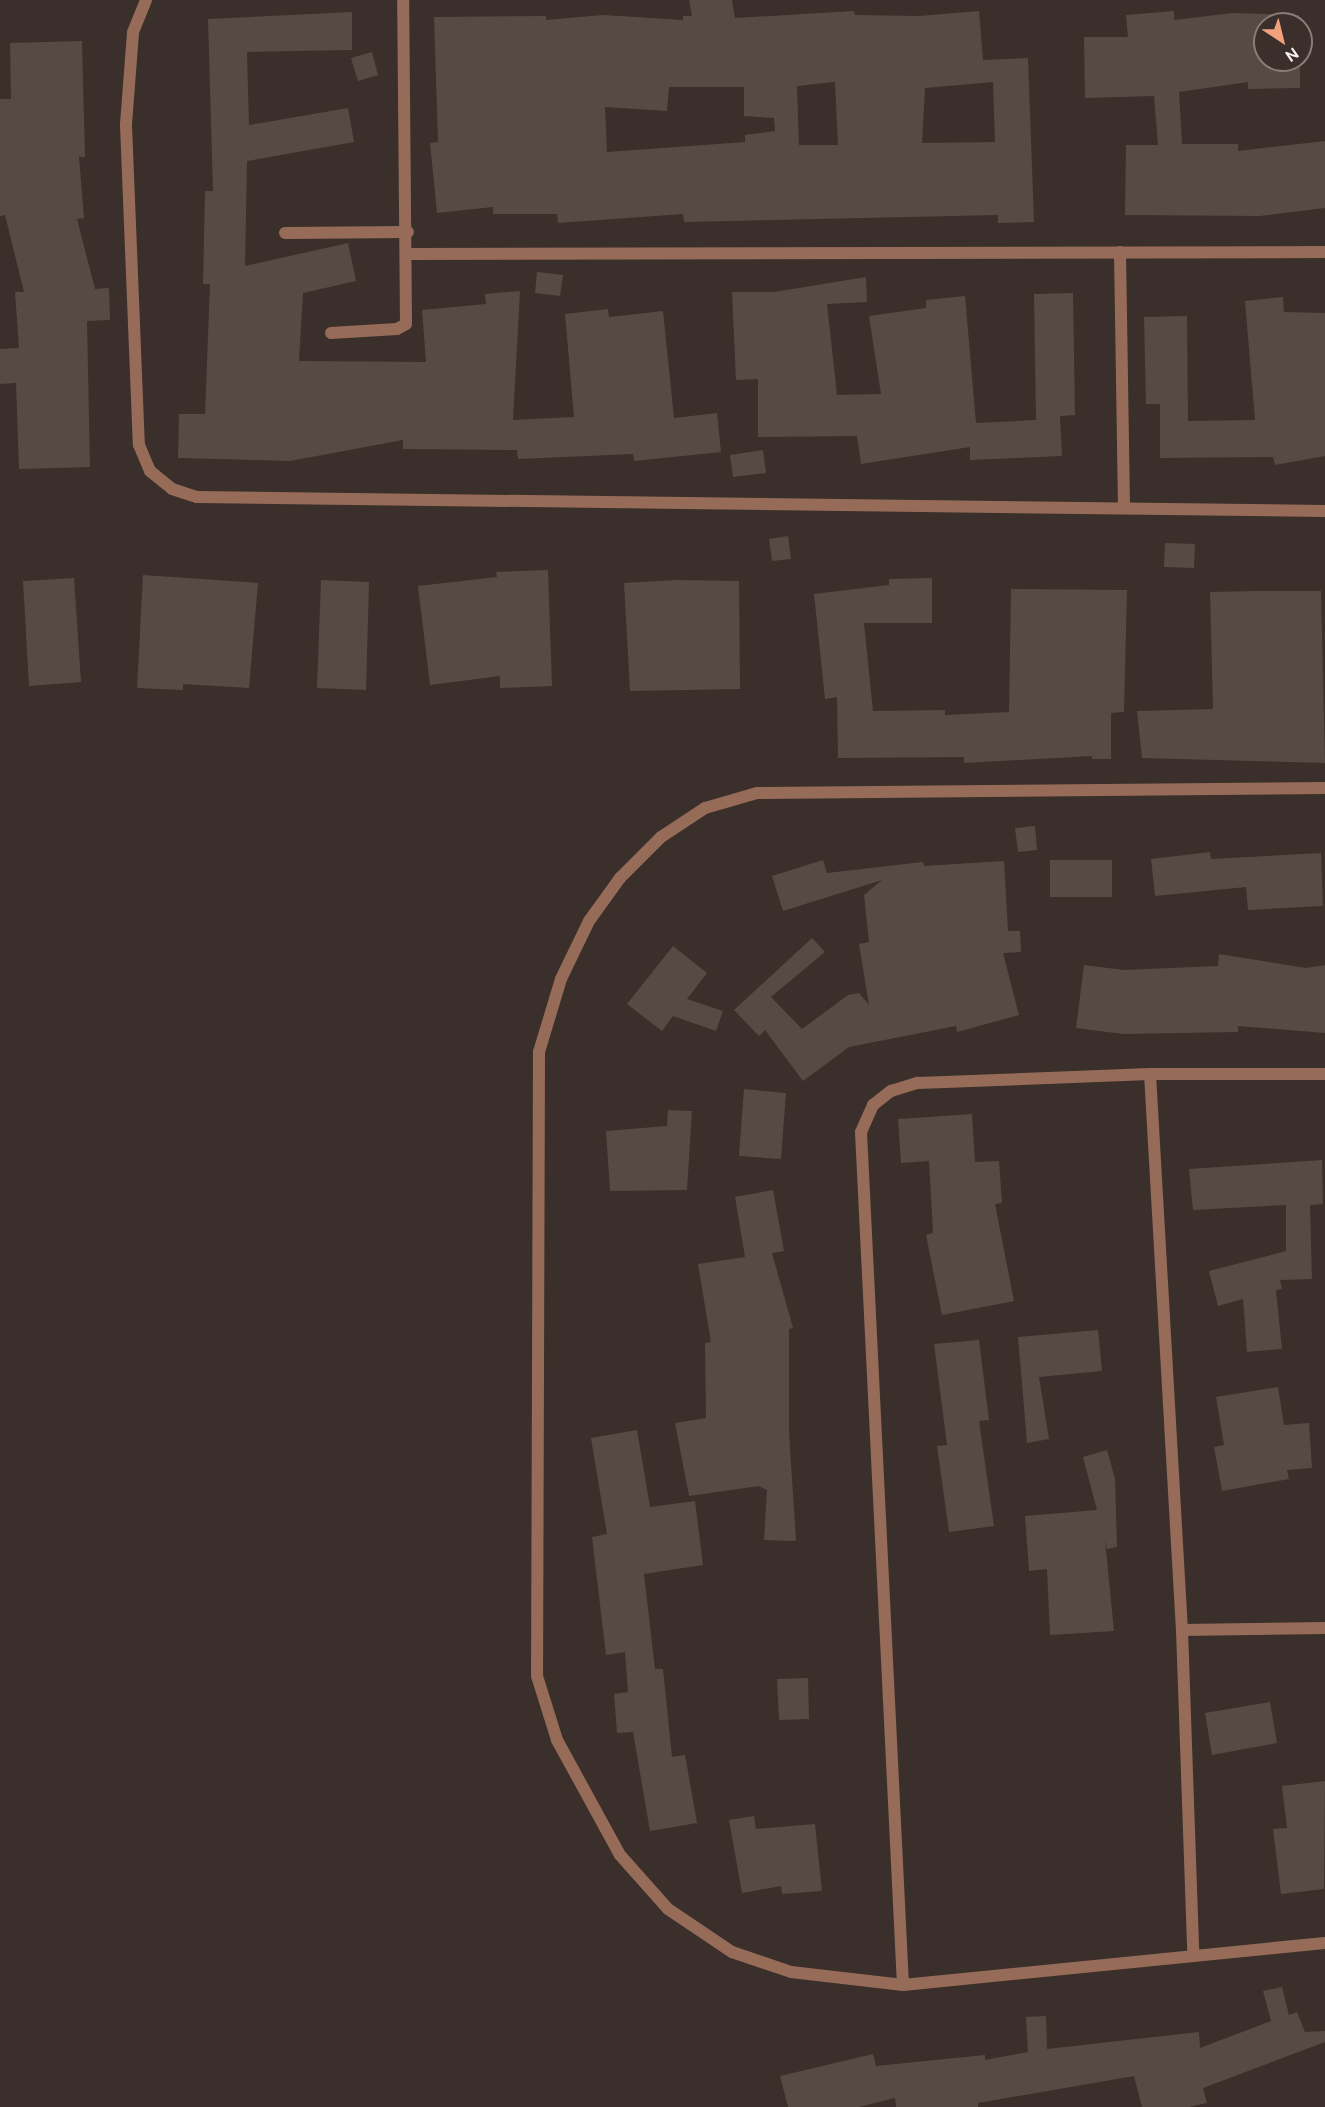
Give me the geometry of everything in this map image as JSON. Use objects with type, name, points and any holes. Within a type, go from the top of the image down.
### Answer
[{"type":"lane","points":[[146,0],[133,33],[126,125],[139,445],[150,471],[172,489],[197,497],[1325,511]]},
{"type":"lane","points":[[332,333],[397,329],[406,324],[408,232],[403,0]]},
{"type":"lane","points":[[285,233],[408,232]]},
{"type":"lane","points":[[1120,252],[1124,508]]},
{"type":"lane","points":[[408,254],[1325,252]]},
{"type":"lane","points":[[1325,788],[757,793],[705,808],[661,837],[620,878],[589,921],[561,979],[538,1064],[537,1676],[557,1740],[620,1855],[668,1909],[732,1952],[791,1972],[903,1985],[1193,1953],[1325,1943]]},
{"type":"lane","points":[[903,1985],[861,1132],[873,1105],[891,1091],[918,1083],[1150,1074],[1325,1074]]},
{"type":"lane","points":[[1150,1074],[1182,1630],[1193,1953]]},
{"type":"lane","points":[[1182,1630],[1325,1628]]},
{"type":"building","points":[[689,0],[732,0],[735,18],[854,11],[855,15],[919,16],[979,11],[983,60],[1028,58],[1034,222],[998,223],[998,215],[684,222],[683,214],[558,223],[557,214],[493,214],[493,207],[437,213],[430,143],[438,142],[434,17],[546,16],[546,20],[603,15],[683,20],[683,16],[692,16]],"holes":[[[835,82],[838,145],[799,145],[797,86]],[[993,82],[995,142],[922,143],[925,88]],[[669,87],[744,87],[744,116],[774,118],[775,131],[745,135],[745,142],[607,152],[605,107],[667,111]]]},
{"type":"building","points":[[1174,11],[1174,20],[1233,13],[1253,14],[1253,72],[1300,72],[1300,88],[1248,89],[1248,82],[1179,92],[1182,144],[1238,144],[1238,151],[1325,141],[1325,208],[1260,216],[1125,215],[1126,145],[1158,145],[1154,96],[1085,98],[1084,37],[1128,37],[1126,15]]},
{"type":"building","points":[[352,12],[352,50],[247,52],[249,125],[348,108],[354,142],[247,161],[245,266],[348,243],[356,281],[303,293],[299,361],[426,362],[422,310],[486,304],[485,294],[520,291],[513,420],[574,417],[565,314],[608,309],[609,317],[663,311],[674,418],[717,413],[721,452],[634,461],[633,454],[518,459],[517,450],[403,449],[403,440],[290,461],[178,458],[179,414],[205,414],[210,284],[203,284],[205,191],[213,191],[208,19]]},
{"type":"building","points":[[82,41],[85,157],[79,157],[84,218],[77,219],[95,289],[109,288],[110,320],[87,321],[90,467],[19,469],[16,383],[0,384],[0,349],[19,348],[15,292],[24,292],[5,215],[0,216],[0,99],[11,99],[10,43]]},
{"type":"building","points":[[372,52],[378,75],[358,81],[351,58]]},
{"type":"building","points":[[537,272],[563,275],[560,296],[535,293]]},
{"type":"building","points":[[866,277],[867,302],[827,304],[837,395],[881,394],[869,316],[926,308],[926,300],[965,296],[976,423],[1036,420],[1034,294],[1073,293],[1075,415],[1060,416],[1062,456],[970,460],[970,447],[861,464],[857,436],[758,437],[758,379],[736,380],[732,292],[774,292]]},
{"type":"building","points":[[1283,297],[1284,312],[1325,313],[1325,456],[1275,465],[1273,457],[1160,458],[1160,404],[1146,404],[1144,317],[1187,316],[1188,421],[1255,420],[1245,301]]},
{"type":"building","points":[[763,450],[766,473],[733,477],[730,455]]},
{"type":"building","points":[[788,536],[791,559],[772,561],[769,539]]},
{"type":"building","points":[[1165,543],[1195,544],[1194,568],[1164,567]]},
{"type":"building","points":[[548,570],[552,686],[500,688],[500,676],[430,685],[418,586],[497,577],[496,572]]},
{"type":"building","points":[[143,575],[258,583],[249,688],[183,684],[183,690],[137,688]]},
{"type":"building","points":[[74,578],[81,682],[29,686],[23,581]]},
{"type":"building","points":[[932,578],[932,623],[864,623],[873,711],[945,710],[945,715],[1009,712],[1011,589],[1127,590],[1124,712],[1111,713],[1111,759],[1092,759],[1092,756],[964,763],[964,757],[838,758],[837,697],[825,699],[814,594],[889,585],[889,579]]},
{"type":"building","points":[[321,580],[369,582],[366,690],[317,688]]},
{"type":"building","points":[[675,580],[739,581],[740,689],[630,691],[624,583]]},
{"type":"building","points":[[1321,591],[1325,763],[1142,758],[1137,711],[1213,709],[1210,592]]},
{"type":"building","points":[[1035,826],[1037,850],[1018,852],[1015,828]]},
{"type":"building","points":[[1210,852],[1211,859],[1321,853],[1323,906],[1248,910],[1246,887],[1155,896],[1151,859]]},
{"type":"building","points":[[823,860],[827,873],[923,862],[924,866],[1004,861],[1008,931],[1020,931],[1021,952],[1003,953],[1019,1015],[957,1032],[956,1026],[849,1047],[803,1081],[765,1030],[759,1036],[734,1010],[812,938],[825,952],[771,997],[802,1029],[848,995],[859,993],[869,1005],[859,944],[869,942],[864,895],[882,880],[783,911],[772,876]]},
{"type":"building","points":[[1050,860],[1112,860],[1112,897],[1050,897]]},
{"type":"building","points":[[673,946],[707,973],[687,999],[723,1011],[716,1031],[673,1016],[662,1031],[627,1004]]},
{"type":"building","points":[[1219,954],[1306,968],[1325,965],[1325,1033],[1238,1026],[1238,1032],[1123,1034],[1076,1028],[1084,965],[1124,970],[1218,966]]},
{"type":"building","points":[[744,1089],[786,1093],[781,1159],[739,1156]]},
{"type":"building","points":[[668,1110],[692,1111],[687,1190],[610,1191],[606,1131],[667,1126]]},
{"type":"building","points":[[972,1114],[975,1162],[999,1161],[1002,1203],[995,1204],[1014,1301],[942,1315],[926,1235],[933,1233],[929,1161],[901,1163],[898,1119]]},
{"type":"building","points":[[1322,1160],[1323,1204],[1310,1205],[1312,1279],[1280,1280],[1282,1289],[1276,1290],[1282,1349],[1247,1352],[1243,1299],[1218,1306],[1209,1271],[1286,1251],[1286,1205],[1193,1210],[1189,1169]]},
{"type":"building","points":[[773,1190],[784,1251],[772,1253],[793,1328],[789,1329],[789,1432],[796,1541],[764,1540],[767,1490],[759,1486],[689,1496],[675,1423],[706,1418],[705,1343],[711,1342],[698,1264],[745,1257],[735,1197]]},
{"type":"building","points":[[1098,1330],[1102,1371],[1039,1377],[1049,1439],[1027,1443],[1018,1337]]},
{"type":"building","points":[[979,1340],[989,1420],[979,1421],[994,1526],[949,1532],[937,1446],[947,1445],[934,1344]]},
{"type":"building","points":[[1278,1387],[1284,1425],[1309,1423],[1312,1468],[1287,1470],[1289,1479],[1222,1491],[1214,1447],[1224,1445],[1216,1397]]},
{"type":"building","points":[[637,1430],[650,1507],[695,1501],[703,1565],[644,1574],[655,1669],[663,1669],[672,1757],[685,1755],[697,1823],[650,1831],[633,1732],[617,1733],[614,1694],[628,1692],[625,1652],[606,1655],[592,1537],[607,1534],[591,1438]]},
{"type":"building","points":[[1107,1450],[1115,1479],[1117,1547],[1107,1549],[1105,1540],[1114,1631],[1050,1635],[1047,1569],[1029,1571],[1025,1516],[1097,1510],[1083,1457]]},
{"type":"building","points":[[808,1678],[809,1719],[779,1720],[777,1679]]},
{"type":"building","points":[[1270,1702],[1277,1743],[1212,1755],[1205,1713]]},
{"type":"building","points":[[1325,1781],[1324,1889],[1281,1894],[1273,1829],[1287,1828],[1282,1786]]},
{"type":"building","points":[[754,1816],[756,1829],[815,1824],[822,1891],[782,1894],[781,1886],[742,1893],[729,1820]]},
{"type":"building","points":[[1282,1987],[1289,2015],[1297,2012],[1305,2032],[1325,2031],[1325,2042],[1203,2088],[1207,2103],[1189,2107],[1142,2107],[1134,2076],[978,2103],[978,2107],[896,2107],[895,2098],[859,2107],[788,2107],[780,2076],[873,2054],[876,2066],[985,2055],[985,2060],[1028,2052],[1026,2017],[1046,2016],[1047,2049],[1199,2032],[1200,2048],[1271,2021],[1263,1991]]}]
